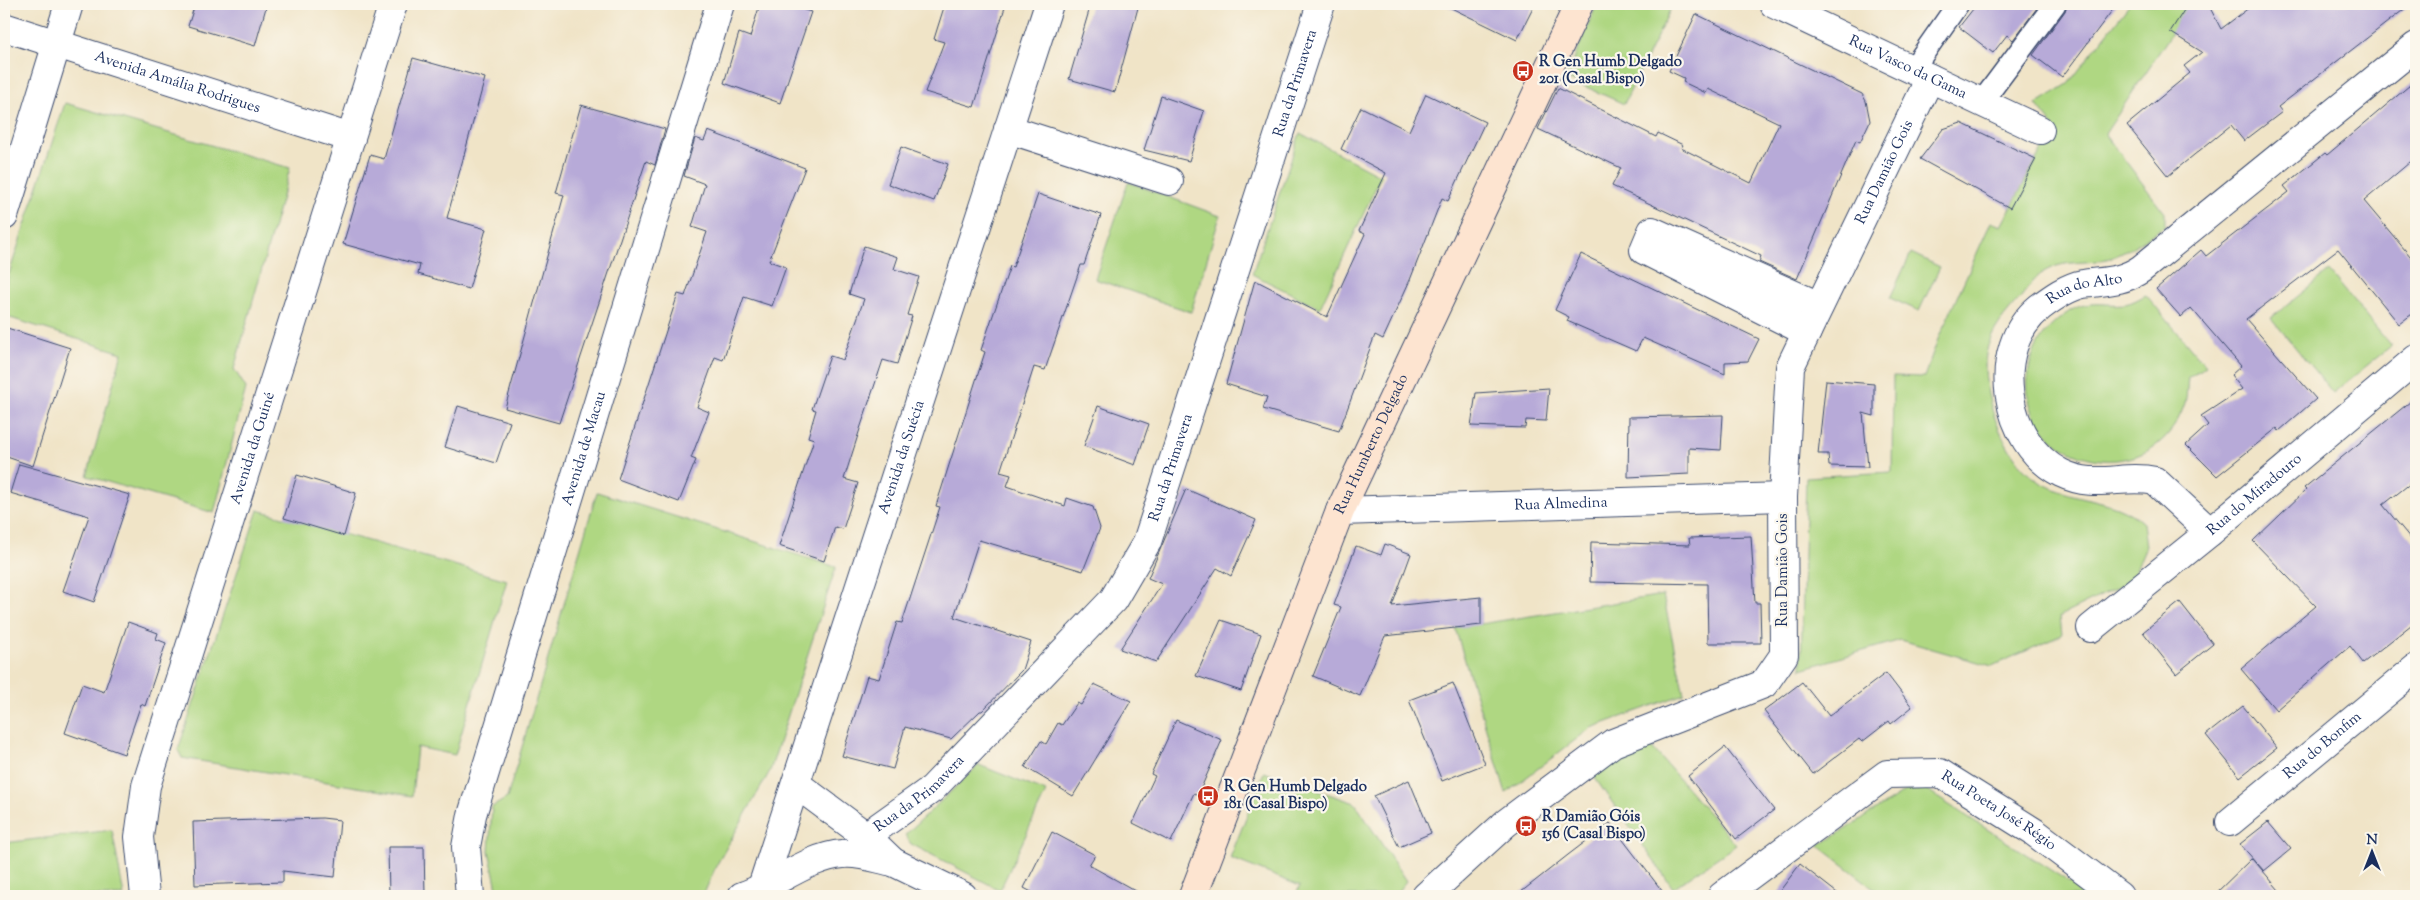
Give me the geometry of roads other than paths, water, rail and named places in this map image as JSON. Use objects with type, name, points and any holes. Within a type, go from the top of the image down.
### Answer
[{"type":"street","points":[[4,216],[69,4]]},
{"type":"street","name":"Avenida da Guiné","points":[[145,896],[139,837],[146,786],[393,4]]},
{"type":"street","name":"Avenida de Macau","points":[[470,896],[466,847],[472,815],[720,4]]},
{"type":"street","name":"Avenida da Suécia","points":[[755,894],[796,784],[1049,4]]},
{"type":"street","name":"Rua da Primavera","points":[[866,836],[932,789],[1113,600],[1147,542],[1321,4]]},
{"type":"street","name":"Rua Humberto Delgado","points":[[1194,896],[1340,511],[1579,4]]},
{"type":"street","name":"Rua Vasco da Gama","points":[[1774,4],[2040,130]]},
{"type":"street","name":"Avenida Amália Rodrigues","points":[[4,27],[351,138]]},
{"type":"street","name":"Rua do Alto","points":[[2210,532],[2155,481],[2144,479],[2099,483],[2081,480],[2061,473],[2042,459],[2017,424],[2010,402],[2008,375],[2013,349],[2024,327],[2038,309],[2060,293],[2081,284],[2116,281],[2130,276],[2416,46]]},
{"type":"street","name":"Rua Damião Gois","points":[[1426,896],[1506,823],[1614,743],[1764,684],[1784,655],[1783,497],[1790,366],[1819,306],[1921,74]]},
{"type":"street","points":[[1008,128],[1169,180]]},
{"type":"street","points":[[1807,332],[1644,250],[1652,231],[1819,306]]},
{"type":"street","name":"Rua do Miradouro","points":[[2091,628],[2210,532],[2416,359]]},
{"type":"street","name":"Rua Almedina","points":[[1340,511],[1783,497]]},
{"type":"street","name":"Rua do Bonfim","points":[[2230,822],[2416,668]]},
{"type":"street","name":"Rua Poeta José Régio","points":[[1722,896],[1886,774],[1940,773],[2034,832],[2119,896]]},
{"type":"street","points":[[796,784],[866,836],[893,862]]},
{"type":"street","points":[[755,894],[816,861],[844,854],[893,862],[963,896]]},
{"type":"lane","points":[[1921,74],[1958,4]]},
{"type":"lane","points":[[1981,102],[2055,4]]},
{"type":"place","name":"R Gen Humb Delgado 201 (Casal Bispo)","points":[[1523,71]]},
{"type":"place","name":"R Gen Humb Delgado 181 (Casal Bispo)","points":[[1208,796]]},
{"type":"place","name":"R Damião Góis 156 (Casal Bispo)","points":[[1526,826]]}]
